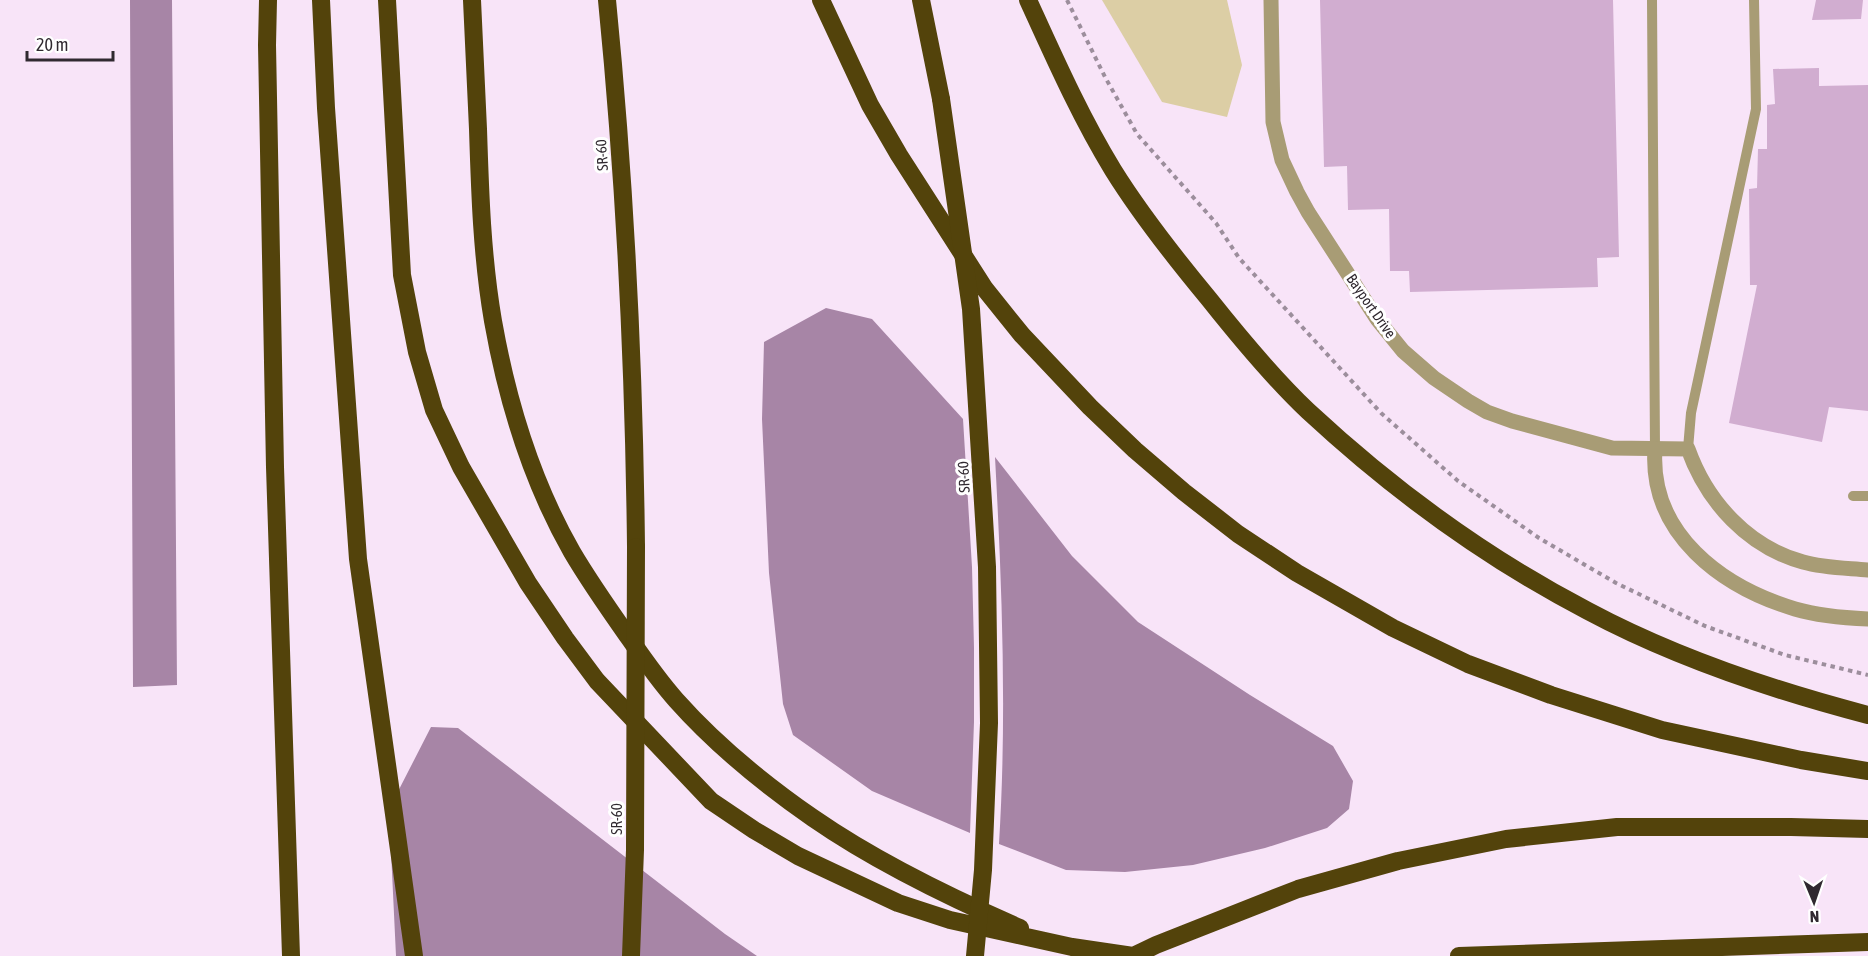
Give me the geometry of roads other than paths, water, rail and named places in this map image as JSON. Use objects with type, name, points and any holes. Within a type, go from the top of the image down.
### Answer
[{"type":"highway","points":[[268,0],[275,455],[291,956]]},
{"type":"highway","points":[[321,0],[326,108],[358,559],[414,956]]},
{"type":"highway","points":[[387,0],[402,275],[417,352],[434,410],[461,467],[528,583],[597,681],[711,801],[798,856],[898,903],[950,920],[1072,947],[1133,956],[1298,889],[1398,861],[1506,839],[1617,827],[1868,829]]},
{"type":"highway","points":[[472,0],[483,239],[499,353],[507,388],[546,499],[571,550],[597,593],[652,671],[678,702],[766,784],[815,819],[871,854],[1017,927],[1072,947]]},
{"type":"highway","name":"SR-60","points":[[607,0],[622,177],[635,432],[635,849],[631,956]]},
{"type":"highway","points":[[821,0],[870,105],[899,155],[992,298],[1022,336],[1090,407],[1135,450],[1238,534],[1297,573],[1393,628],[1468,664],[1551,696],[1662,730],[1801,760],[1868,771]]},
{"type":"highway","name":"SR-60","points":[[921,0],[941,99],[971,309],[987,567],[989,734],[983,870],[975,956]]},
{"type":"highway","points":[[1028,0],[1064,78],[1113,170],[1174,258],[1242,341],[1306,409],[1383,477],[1451,527],[1522,574],[1590,612],[1656,643],[1729,673],[1798,697],[1868,716]]},
{"type":"highway","points":[[1460,956],[1868,942]]},
{"type":"street","name":"Bayport Drive","points":[[1271,0],[1273,122],[1282,160],[1308,212],[1377,319],[1403,351],[1434,378],[1468,401],[1487,412],[1512,421],[1612,448],[1688,449]]},
{"type":"street","points":[[1655,449],[1654,465],[1657,487],[1665,508],[1685,541],[1716,571],[1759,596],[1797,609],[1868,620]]},
{"type":"street","points":[[1688,449],[1704,486],[1717,504],[1748,535],[1781,555],[1804,562],[1868,570]]},
{"type":"lane","points":[[1652,0],[1655,449]]},
{"type":"lane","points":[[1688,449],[1690,413],[1756,110],[1754,0]]},
{"type":"lane","points":[[1853,496],[1868,496]]}]
